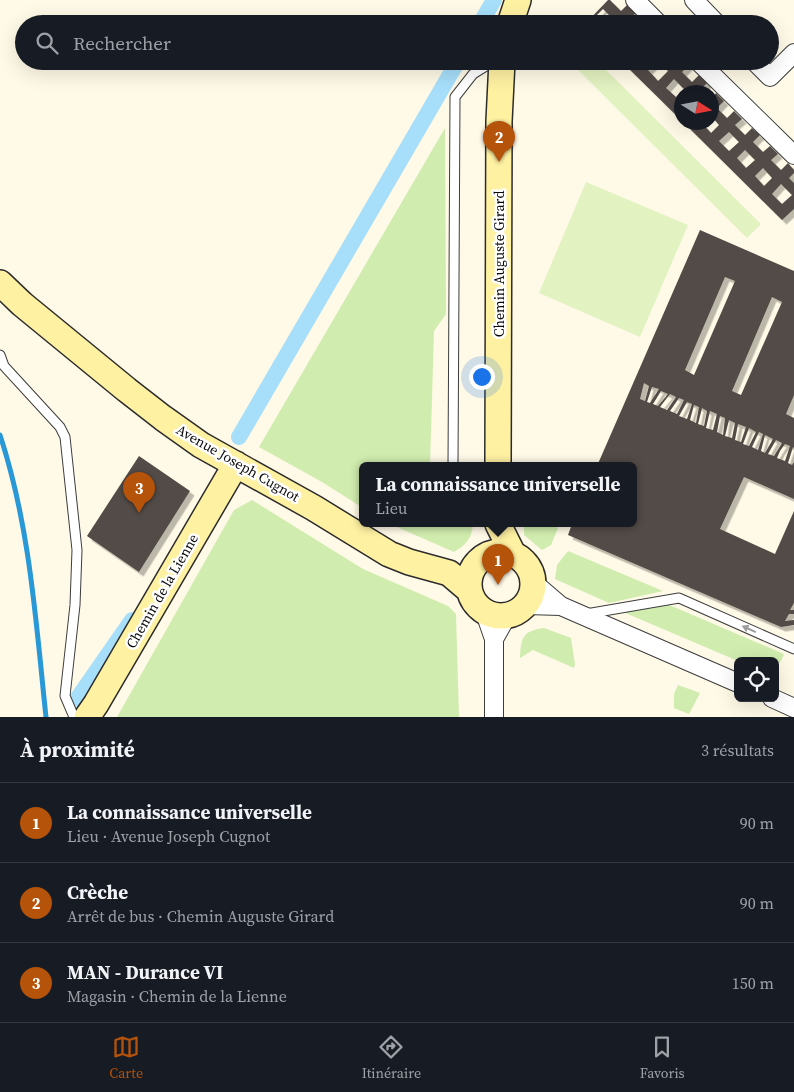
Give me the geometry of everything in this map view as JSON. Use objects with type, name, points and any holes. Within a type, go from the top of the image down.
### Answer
[{"type":"street","points":[[513,15],[518,0]]},
{"type":"street","points":[[635,0],[650,15]]},
{"type":"street","points":[[694,0],[708,15]]},
{"type":"street","points":[[779,68],[794,53]]},
{"type":"street","name":"Chemin Auguste Girard","points":[[498,462],[499,121],[502,70]]},
{"type":"street","points":[[707,70],[794,155]]},
{"type":"street","points":[[763,70],[770,77],[777,70]]},
{"type":"street","name":"Avenue Joseph Cugnot","points":[[0,283],[22,304],[163,418],[201,445],[314,508],[390,554],[408,562],[449,573],[469,590]]},
{"type":"street","name":"Chemin de la Lienne","points":[[87,717],[236,464]]},
{"type":"street","points":[[497,527],[482,559],[471,572],[469,590],[472,599],[478,607],[513,604],[561,606],[734,681]]},
{"type":"street","points":[[500,527],[513,554]]},
{"type":"street","points":[[449,573],[482,559],[505,552],[513,554],[526,564],[531,572],[494,639],[494,717]]},
{"type":"street","points":[[779,701],[794,708]]},
{"type":"lane","points":[[453,462],[456,97],[473,74],[479,70]]},
{"type":"lane","points":[[0,355],[4,366],[60,427],[65,437],[77,550],[75,605],[65,696],[74,717]]},
{"type":"lane","points":[[581,615],[679,598],[794,648]]},
{"type":"green space","points":[[578,70],[606,70],[761,224],[747,238]]},
{"type":"green space","points":[[445,128],[446,314],[434,331],[430,462],[359,462],[359,505],[322,482],[259,447]]},
{"type":"green space","points":[[586,182],[688,225],[640,337],[539,293]]},
{"type":"green space","points":[[252,500],[363,569],[448,606],[456,614],[459,717],[117,717],[234,510]]},
{"type":"green space","points":[[397,527],[472,527],[468,541],[454,552]]},
{"type":"green space","points":[[524,527],[558,528],[551,545],[542,550],[524,535]]},
{"type":"green space","points":[[568,551],[663,591],[609,603],[555,579],[557,565]]},
{"type":"green space","points":[[667,604],[784,654],[780,663],[779,657],[734,657],[734,659],[623,612]]},
{"type":"green space","points":[[544,628],[571,638],[574,668],[533,650],[520,658],[524,637],[531,631]]},
{"type":"green space","points":[[678,685],[700,693],[689,714],[674,708],[674,694]]},
{"type":"building","points":[[608,0],[621,11],[628,4],[636,13],[634,15],[609,15],[603,9],[597,15],[594,15]]},
{"type":"building","points":[[630,70],[648,70],[658,81],[667,70],[684,70],[682,72],[692,82],[699,75],[707,83],[705,85],[680,85],[674,79],[666,88],[674,95],[674,113]]},
{"type":"building","points":[[719,96],[724,101],[719,106]]},
{"type":"building","points":[[719,110],[727,118],[734,111],[742,119],[735,125],[745,135],[752,128],[760,135],[753,142],[763,152],[770,146],[778,154],[771,160],[781,170],[788,163],[794,170],[794,173],[789,178],[794,183],[794,209],[782,220],[691,130],[708,130],[711,133],[714,130],[719,130]],"holes":[[[729,132],[739,142],[729,151],[719,141]],[[745,150],[755,160],[746,168],[737,158]],[[763,168],[772,178],[764,186],[755,176]],[[781,184],[792,195],[782,204],[772,194]]]},
{"type":"building","points":[[700,230],[794,271],[794,395],[786,414],[794,418],[794,448],[788,463],[792,465],[794,462],[794,499],[744,477],[720,529],[775,554],[794,511],[794,603],[790,610],[794,610],[794,614],[789,614],[785,621],[794,620],[794,625],[781,627],[568,535],[571,527],[637,527],[637,462],[599,462]],"holes":[[[725,277],[735,281],[694,375],[685,370]],[[772,297],[782,302],[741,395],[732,391]],[[644,383],[649,386],[645,401],[640,399]],[[652,387],[659,389],[650,403],[647,402]],[[661,391],[668,394],[658,406],[653,404]],[[670,394],[676,397],[667,410],[660,407]],[[679,398],[684,400],[677,414],[670,411]],[[687,402],[692,404],[687,419],[679,416]],[[694,405],[699,407],[696,423],[690,420]],[[702,408],[707,411],[704,426],[698,424]],[[710,411],[717,414],[713,430],[706,428]],[[720,416],[725,418],[723,435],[717,432]],[[729,420],[735,423],[732,438],[725,436]],[[738,424],[746,427],[741,442],[735,440]],[[749,428],[756,432],[749,446],[743,444]],[[759,432],[763,434],[758,450],[752,447]],[[765,435],[773,439],[765,453],[761,451]],[[776,440],[782,443],[774,456],[768,454]],[[785,444],[790,446],[785,461],[777,458]]]},
{"type":"building","points":[[139,456],[190,491],[139,572],[87,536]]},
{"type":"waterway","points":[[485,15],[494,0]]},
{"type":"waterway","points":[[239,437],[453,70]]},
{"type":"waterway","points":[[0,435],[10,469],[25,539],[35,610],[46,717]]},
{"type":"waterway","points":[[77,699],[132,620]]},
{"type":"place","name":"Crèche","points":[[499,162]]},
{"type":"place","name":"MAN - Durance VI","points":[[139,513]]},
{"type":"place","name":"La connaissance universelle","points":[[498,585]]}]
